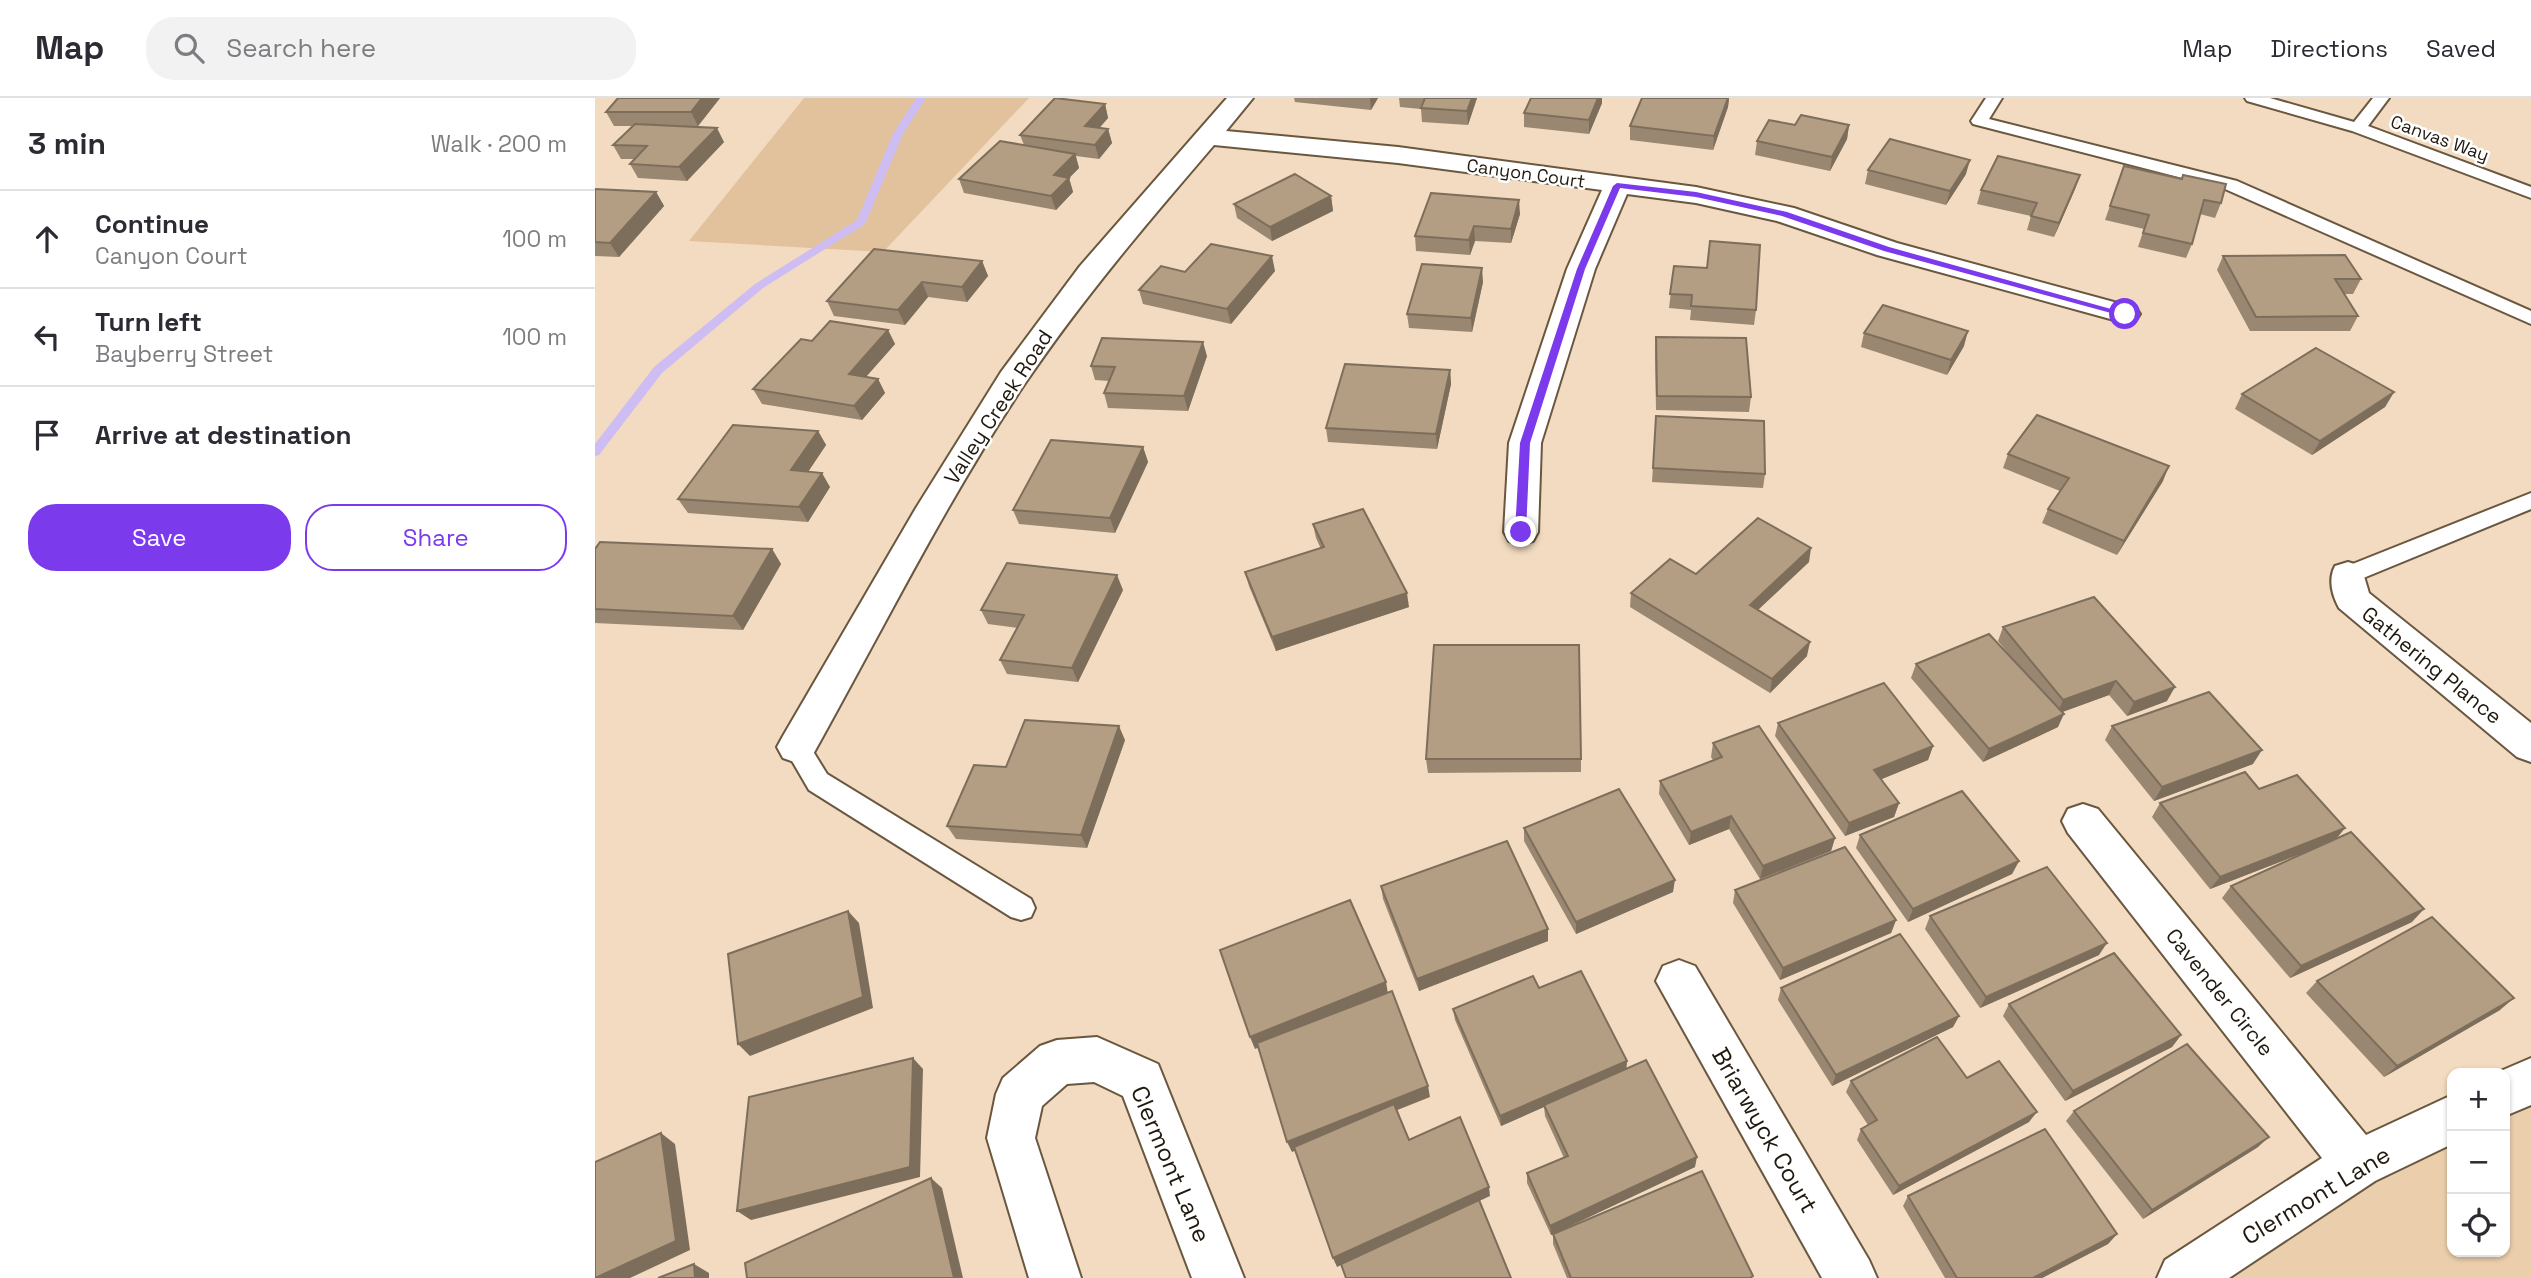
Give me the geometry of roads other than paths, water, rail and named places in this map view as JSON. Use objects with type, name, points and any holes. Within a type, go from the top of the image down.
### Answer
[{"type":"street","name":"Valley Creek Road","points":[[797,747],[928,517],[1012,379],[1090,272],[1241,98]]},
{"type":"street","name":"Canyon Court","points":[[1206,137],[1398,155],[1696,195],[1784,214],[1887,249],[2125,314]]},
{"type":"street","points":[[1521,532],[1525,443],[1581,269],[1617,186]]},
{"type":"street","name":"Gathering Plance","points":[[2348,575],[2352,599],[2531,746]]},
{"type":"street","name":"Cavender Circle","points":[[2083,821],[2358,1164]]},
{"type":"street","name":"Briarwyck Court","points":[[1679,981],[1851,1278]]},
{"type":"street","name":"Clermont Lane","points":[[1055,1278],[1011,1138],[1020,1094],[1056,1062],[1097,1059],[1141,1080],[1218,1278]]},
{"type":"street","points":[[2510,1091],[2531,1081]]},
{"type":"street","name":"Clermont Lane","points":[[2183,1278],[2358,1164],[2447,1121]]},
{"type":"lane","points":[[1994,98],[1979,121],[2231,185],[2531,318]]},
{"type":"lane","name":"Canvas Way","points":[[2253,98],[2284,102],[2531,193]]},
{"type":"lane","points":[[2358,128],[2381,98]]},
{"type":"lane","points":[[2348,575],[2531,501]]},
{"type":"lane","points":[[797,747],[818,782],[1021,908]]},
{"type":"waterway","points":[[595,452],[658,370],[759,286],[861,222],[898,134],[921,98]]}]
